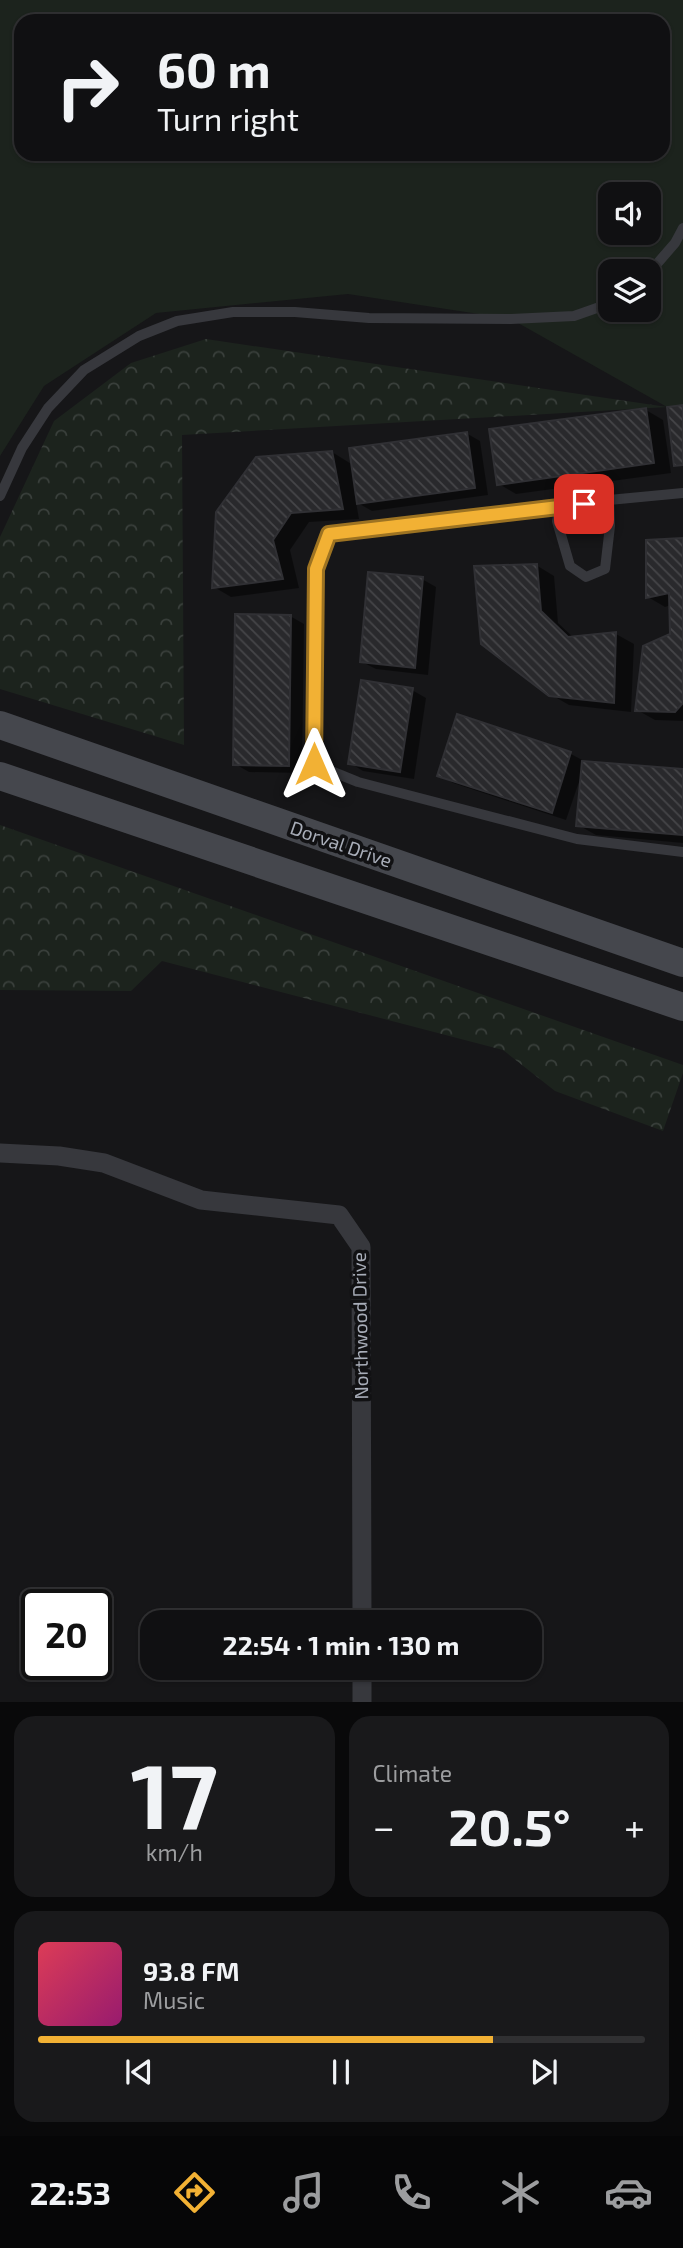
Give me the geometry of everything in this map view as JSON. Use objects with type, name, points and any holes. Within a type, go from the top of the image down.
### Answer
[{"type":"main road","name":"Dorval Drive","points":[[0,726],[683,963]]},
{"type":"main road","points":[[0,776],[683,1007]]},
{"type":"street","name":"Northwood Drive","points":[[0,1153],[59,1156],[104,1163],[201,1200],[339,1215],[361,1247],[362,1610]]},
{"type":"street","points":[[362,1680],[362,1702]]},
{"type":"lane","points":[[661,259],[675,243],[683,228]]},
{"type":"lane","points":[[0,495],[22,448],[48,408],[84,370],[138,336],[177,321],[233,312],[283,312],[369,318],[511,319],[574,316],[598,308]]},
{"type":"lane","points":[[683,494],[609,500],[329,534],[316,569],[314,764],[358,782],[577,839],[683,852]]},
{"type":"lane","points":[[560,508],[557,521],[570,566],[586,577],[605,569],[610,526],[609,500]]},
{"type":"green space","points":[[0,0],[683,0],[683,407],[667,407],[511,319],[348,294],[156,313],[44,386],[0,456]]},
{"type":"green space","points":[[206,339],[667,407],[182,435],[184,745],[0,689],[0,537],[54,421],[131,363]]},
{"type":"green space","points":[[0,825],[683,1065],[683,1073],[663,1131],[555,1091],[503,1050],[162,961],[131,991],[0,990]]},
{"type":"building","points":[[683,405],[683,465],[674,466],[667,407]]},
{"type":"building","points":[[646,408],[654,463],[497,485],[489,429]]},
{"type":"building","points":[[467,432],[475,488],[357,504],[349,448]]},
{"type":"building","points":[[332,451],[343,509],[291,513],[273,540],[283,579],[212,588],[216,512],[256,457]]},
{"type":"building","points":[[683,538],[683,703],[675,712],[635,711],[643,646],[670,634],[669,593],[646,598],[646,540]]},
{"type":"building","points":[[537,564],[541,611],[568,637],[616,632],[614,703],[549,696],[481,644],[474,566]]},
{"type":"building","points":[[368,572],[423,577],[415,668],[360,662]]},
{"type":"building","points":[[235,614],[291,615],[289,766],[233,765]]},
{"type":"building","points":[[361,680],[413,688],[400,772],[348,764]]},
{"type":"building","points":[[457,714],[571,752],[552,813],[437,776]]},
{"type":"building","points":[[582,761],[683,769],[683,835],[576,826]]},
{"type":"route","points":[[314,764],[316,569],[329,534],[584,504]]}]
